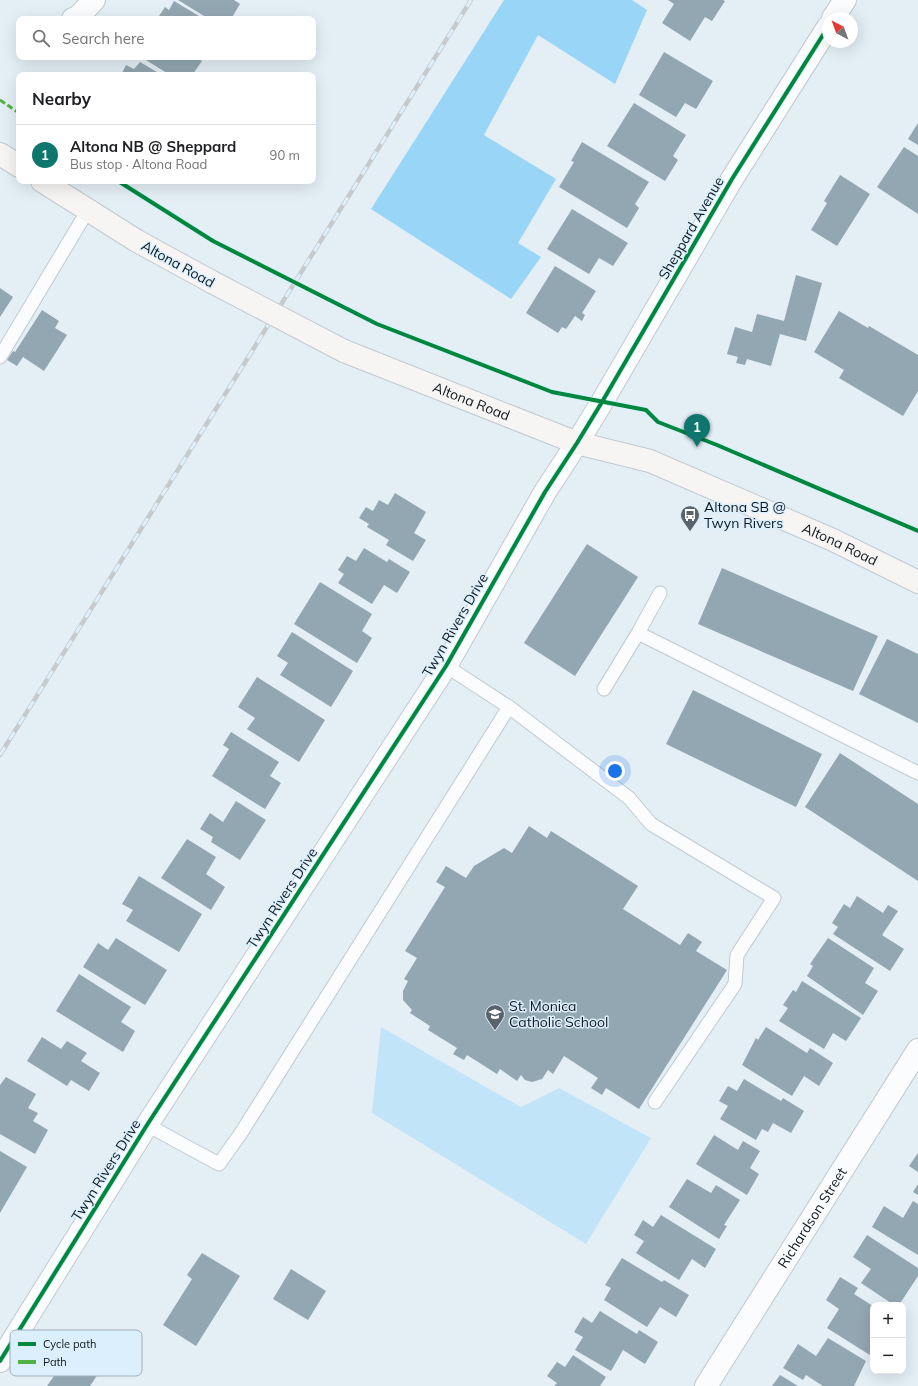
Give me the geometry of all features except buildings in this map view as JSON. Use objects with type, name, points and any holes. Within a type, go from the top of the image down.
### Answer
[{"type":"main road","points":[[0,154],[16,164]]},
{"type":"main road","name":"Altona Road","points":[[47,184],[136,241],[344,351],[577,444],[650,461],[833,540],[918,582]]},
{"type":"street","points":[[79,16],[94,0]]},
{"type":"street","points":[[838,12],[845,0]]},
{"type":"street","name":"Sheppard Avenue","points":[[577,444],[732,179],[822,36]]},
{"type":"street","name":"Twyn Rivers Drive","points":[[19,1330],[147,1125],[446,666],[545,492],[577,444]]},
{"type":"street","name":"Richardson Street","points":[[706,1386],[918,1050]]},
{"type":"street","name":"Twyn Rivers Drive","points":[[0,1361],[10,1345]]},
{"type":"lane","points":[[0,357],[88,210]]},
{"type":"lane","points":[[604,689],[638,633],[660,592]]},
{"type":"lane","points":[[638,633],[918,773]]},
{"type":"lane","points":[[446,666],[509,707],[629,798],[651,824],[774,898],[737,955],[735,984],[656,1102]]},
{"type":"lane","points":[[147,1125],[219,1164],[241,1133],[509,707]]},
{"type":"shaded area","points":[[504,0],[632,0],[647,10],[615,84],[538,35],[484,135],[556,179],[518,243],[541,257],[511,299],[371,209]]},
{"type":"shaded area","points":[[381,1027],[521,1107],[559,1088],[651,1138],[586,1244],[372,1113]]},
{"type":"railway","points":[[0,755],[471,0]]},
{"type":"marked path","points":[[0,100],[16,111]]},
{"type":"cycle path","points":[[19,1330],[147,1125],[446,666],[545,492],[602,402],[732,179],[822,36]]},
{"type":"cycle path","points":[[123,184],[213,241],[377,324],[552,392],[646,410],[658,422],[717,445],[918,531]]},
{"type":"cycle path","points":[[0,1361],[10,1345]]},
{"type":"place","name":"Altona NB @ Sheppard","points":[[697,447]]},
{"type":"place","name":"Altona SB @ Twyn Rivers","points":[[690,532]]},
{"type":"place","name":"St. Monica Catholic School","points":[[495,1031]]}]
